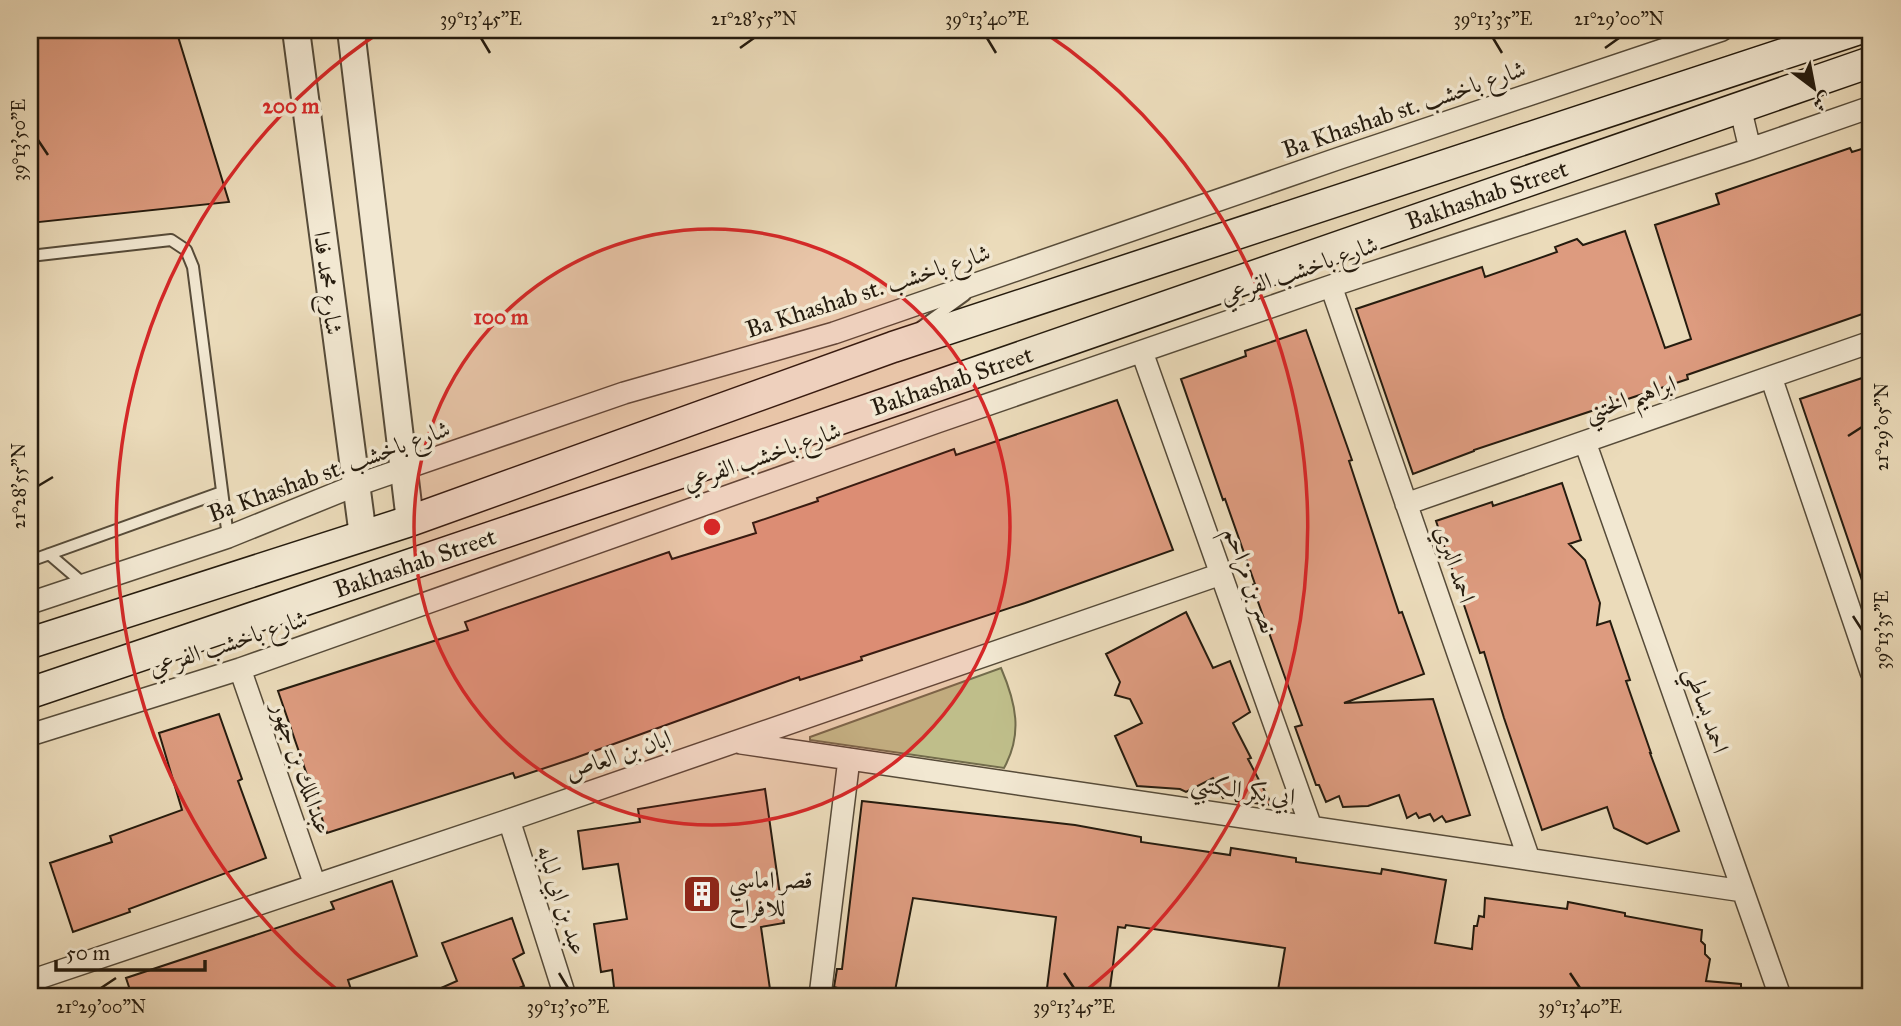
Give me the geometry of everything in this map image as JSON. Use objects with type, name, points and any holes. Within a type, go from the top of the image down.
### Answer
[{"type":"main road","name":"Bakhashab Street","points":[[30,643],[410,521],[893,347],[1856,30]]},
{"type":"main road","name":"Bakhashab Street","points":[[30,693],[785,438],[1871,62]]},
{"type":"street","name":"شارع محمد فدا","points":[[296,30],[354,486],[363,537]]},
{"type":"street","points":[[351,30],[410,521]]},
{"type":"street","name":"Ba Khashab st. شارع باخشب","points":[[30,603],[228,537],[354,486],[624,393],[834,333],[1340,158],[1723,30]]},
{"type":"street","points":[[1740,107],[1750,149]]},
{"type":"street","name":"شارع باخشب الفرعي","points":[[30,735],[240,668],[1331,286],[1871,107]]},
{"type":"street","name":"احمد البري","points":[[1331,286],[1529,859]]},
{"type":"street","name":"ابراهيم الختني","points":[[1406,504],[1871,342]]},
{"type":"street","name":"نصر بن مزاحم","points":[[1142,352],[1311,827]]},
{"type":"street","points":[[1771,377],[1871,672]]},
{"type":"street","points":[[785,438],[797,472]]},
{"type":"street","name":"احمد بساطي","points":[[1585,442],[1780,996]]},
{"type":"street","name":"ابان بن العاص","points":[[30,981],[509,820],[1221,574]]},
{"type":"street","name":"عبدالملك بن جهور","points":[[240,668],[315,885]]},
{"type":"street","name":"ابي بكر الكتبي","points":[[735,742],[1743,891]]},
{"type":"street","points":[[820,996],[849,759]]},
{"type":"street","name":"عبد بن ابي لبابه","points":[[509,820],[565,996]]},
{"type":"lane","points":[[30,256],[172,240],[187,250],[193,267],[228,537]]},
{"type":"lane","points":[[893,347],[984,281]]},
{"type":"lane","points":[[30,561],[222,492]]},
{"type":"lane","points":[[49,554],[84,585]]},
{"type":"shaded area","points":[[1001,668],[1014,706],[1015,718],[1014,743],[1004,768],[810,740],[810,737]]},
{"type":"building","points":[[30,30],[176,30],[229,202],[30,223]]},
{"type":"building","points":[[1871,146],[1871,311],[1687,375],[1688,379],[1474,450],[1413,474],[1356,309],[1482,267],[1485,277],[1557,252],[1555,247],[1577,239],[1583,245],[1625,231],[1665,348],[1691,339],[1655,225],[1719,204],[1716,194],[1850,148],[1852,152]]},
{"type":"building","points":[[1306,330],[1352,460],[1349,461],[1399,613],[1402,612],[1424,674],[1344,703],[1433,699],[1470,815],[1446,822],[1442,816],[1434,821],[1430,814],[1419,818],[1416,813],[1407,818],[1399,795],[1368,806],[1343,807],[1339,796],[1326,802],[1319,785],[1316,785],[1295,727],[1302,725],[1252,585],[1255,584],[1181,379],[1246,356],[1245,351]]},
{"type":"building","points":[[1871,375],[1871,598],[1868,598],[1800,399]]},
{"type":"building","points":[[1117,400],[1173,550],[1025,603],[861,657],[862,660],[800,680],[799,677],[575,758],[515,778],[513,773],[327,833],[278,691],[468,630],[465,622],[669,552],[672,559],[756,533],[753,523],[818,501],[817,498],[954,449],[956,455]]},
{"type":"building","points":[[1562,483],[1581,540],[1569,544],[1585,560],[1600,603],[1597,625],[1610,621],[1630,680],[1626,681],[1679,831],[1647,844],[1614,828],[1607,807],[1542,830],[1484,652],[1480,653],[1436,521]]},
{"type":"building","points":[[1186,612],[1213,668],[1230,661],[1250,712],[1233,723],[1272,805],[1236,801],[1233,792],[1223,798],[1213,778],[1186,792],[1180,789],[1137,786],[1115,736],[1142,723],[1130,699],[1115,695],[1120,682],[1106,654]]},
{"type":"building","points":[[219,714],[242,779],[238,781],[266,858],[73,932],[50,863],[112,842],[110,836],[182,810],[159,733]]},
{"type":"building","name":"قصر اماسي للافراح","points":[[765,789],[784,923],[761,927],[771,996],[615,996],[612,970],[601,972],[594,924],[627,919],[618,864],[583,869],[578,831],[640,822],[638,809]]},
{"type":"building","points":[[862,801],[1075,825],[1141,837],[1141,842],[1230,855],[1231,848],[1296,858],[1296,862],[1381,874],[1382,869],[1446,880],[1435,943],[1472,949],[1474,926],[1477,926],[1479,916],[1484,917],[1485,898],[1567,909],[1568,902],[1702,930],[1701,941],[1705,945],[1705,954],[1710,959],[1706,981],[1741,984],[1741,996],[1277,996],[1285,948],[1126,925],[1125,928],[1118,927],[1109,996],[1046,996],[1056,917],[913,898],[894,996],[843,996],[845,990],[834,987],[837,969],[842,969]]},
{"type":"building","points":[[392,881],[417,956],[348,980],[353,996],[132,996],[126,978],[334,909],[331,902]]},
{"type":"building","points":[[512,918],[524,953],[513,959],[524,986],[499,996],[423,996],[457,981],[442,943]]},
{"type":"place","name":"قصر اماسي للافراح","points":[[702,894]]}]
